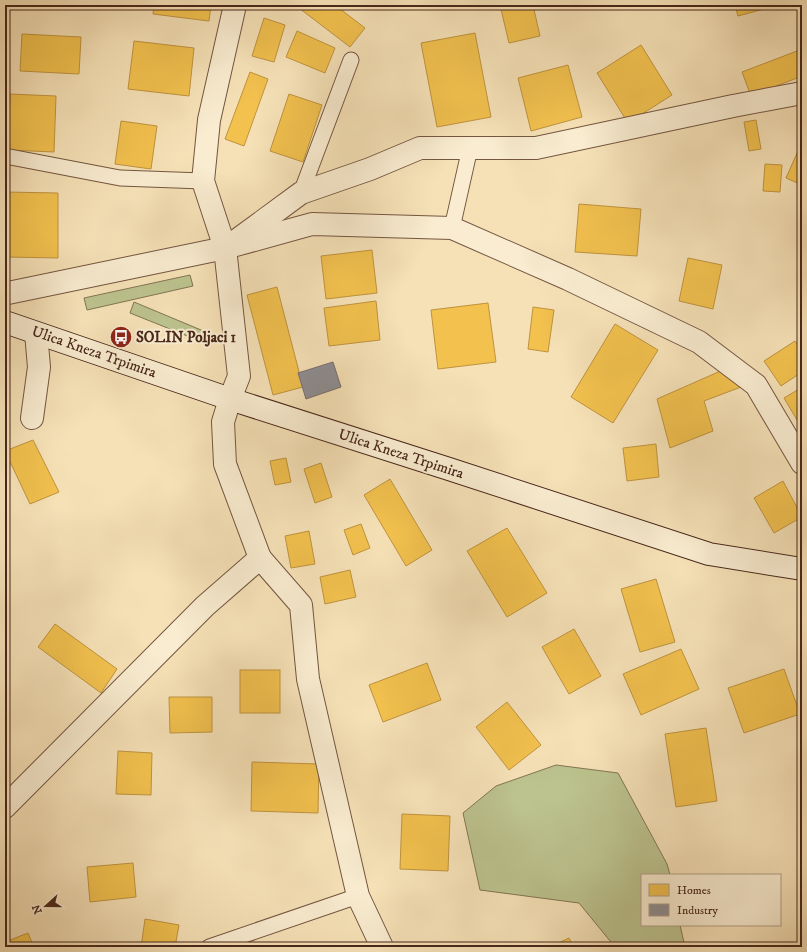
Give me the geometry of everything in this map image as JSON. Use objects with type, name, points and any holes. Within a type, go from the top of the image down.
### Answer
[{"type":"street","points":[[234,5],[209,120],[203,181],[225,248],[239,376],[223,422],[225,464],[260,558],[301,606],[308,679],[358,896],[382,947]]},
{"type":"street","points":[[225,248],[301,193],[370,169],[420,148],[536,148],[733,106],[802,93]]},
{"type":"street","points":[[5,292],[8,293],[225,248],[312,224],[452,228],[568,279],[699,342],[756,385],[802,463]]},
{"type":"street","name":"Ulica Kneza Trpimira","points":[[5,322],[230,399],[449,468],[708,554],[802,569]]},
{"type":"street","points":[[32,418],[39,367],[36,333]]},
{"type":"street","points":[[5,807],[206,606],[260,558]]},
{"type":"lane","points":[[301,193],[351,60]]},
{"type":"lane","points":[[452,228],[470,148]]},
{"type":"lane","points":[[5,156],[120,178],[203,181]]},
{"type":"lane","points":[[209,947],[358,896]]},
{"type":"green space","points":[[190,275],[193,286],[87,310],[84,298]]},
{"type":"green space","points":[[134,302],[213,335],[210,345],[130,313]]},
{"type":"green space","points":[[556,765],[618,773],[667,864],[670,874],[641,874],[641,926],[680,926],[685,947],[615,947],[579,903],[480,890],[463,813],[496,786]]},
{"type":"building: Homes","points":[[35,5],[75,5],[74,9]]},
{"type":"building: Homes","points":[[154,5],[211,5],[209,21],[153,14]]},
{"type":"building: Homes","points":[[295,5],[335,5],[365,28],[350,47]]},
{"type":"building: Homes","points":[[500,5],[533,5],[540,36],[509,43]]},
{"type":"building: Homes","points":[[735,5],[779,5],[738,16]]},
{"type":"building: Homes","points":[[264,18],[285,25],[274,62],[252,56]]},
{"type":"building: Homes","points":[[297,31],[335,48],[325,73],[286,57]]},
{"type":"building: Homes","points":[[475,33],[491,117],[437,127],[421,43]]},
{"type":"building: Homes","points":[[22,34],[81,37],[79,74],[20,71]]},
{"type":"building: Homes","points":[[134,41],[194,48],[189,96],[128,89]]},
{"type":"building: Homes","points":[[641,45],[672,95],[628,123],[597,73]]},
{"type":"building: Homes","points":[[797,51],[802,62],[802,76],[751,96],[742,72]]},
{"type":"building: Homes","points":[[568,65],[582,117],[531,131],[518,78]]},
{"type":"building: Homes","points":[[250,72],[268,79],[244,146],[225,139]]},
{"type":"building: Homes","points":[[10,94],[56,96],[54,152],[8,150]]},
{"type":"building: Homes","points":[[289,94],[322,105],[303,162],[270,151]]},
{"type":"building: Homes","points":[[756,120],[761,149],[749,151],[744,122]]},
{"type":"building: Homes","points":[[121,121],[157,126],[151,169],[115,164]]},
{"type":"building: Homes","points":[[802,142],[802,185],[786,178]]},
{"type":"building: Homes","points":[[765,164],[782,165],[780,192],[763,191]]},
{"type":"building: Homes","points":[[5,192],[58,193],[58,258],[5,257]]},
{"type":"building: Homes","points":[[579,204],[641,209],[637,256],[575,252]]},
{"type":"building: Homes","points":[[372,250],[377,293],[326,299],[321,256]]},
{"type":"building: Homes","points":[[688,258],[722,265],[713,309],[679,301]]},
{"type":"building: Homes","points":[[277,287],[303,387],[273,395],[247,295]]},
{"type":"building: Homes","points":[[376,301],[380,340],[329,346],[324,308]]},
{"type":"building: Homes","points":[[488,303],[496,362],[438,369],[431,310]]},
{"type":"building: Homes","points":[[533,307],[554,310],[548,352],[528,349]]},
{"type":"building: Homes","points":[[615,324],[658,350],[613,423],[571,397]]},
{"type":"building: Homes","points":[[795,341],[802,351],[802,372],[781,386],[764,361]]},
{"type":"building: Homes","points":[[725,369],[741,387],[704,401],[713,431],[670,448],[657,399]]},
{"type":"building: Homes","points":[[799,389],[802,394],[802,424],[800,425],[784,398]]},
{"type":"building: Homes","points":[[33,440],[59,492],[30,504],[5,451]]},
{"type":"building: Homes","points":[[656,444],[659,477],[627,481],[623,448]]},
{"type":"building: Homes","points":[[286,458],[291,482],[275,485],[270,461]]},
{"type":"building: Homes","points":[[321,463],[332,497],[315,503],[304,469]]},
{"type":"building: Homes","points":[[390,479],[432,550],[406,566],[364,495]]},
{"type":"building: Homes","points":[[783,481],[802,517],[774,533],[754,498]]},
{"type":"building: Homes","points":[[361,524],[370,548],[353,555],[344,530]]},
{"type":"building: Homes","points":[[507,528],[547,593],[507,617],[467,551]]},
{"type":"building: Homes","points":[[309,531],[315,564],[291,568],[285,536]]},
{"type":"building: Homes","points":[[350,570],[356,597],[325,604],[320,577]]},
{"type":"building: Homes","points":[[656,579],[675,642],[640,652],[621,589]]},
{"type":"building: Homes","points":[[55,624],[117,669],[101,693],[38,647]]},
{"type":"building: Homes","points":[[574,629],[601,676],[569,694],[542,647]]},
{"type":"building: Homes","points":[[681,649],[699,689],[641,715],[623,674]]},
{"type":"building: Homes","points":[[427,663],[441,700],[383,722],[369,685]]},
{"type":"building: Homes","points":[[784,669],[800,714],[744,733],[728,688]]},
{"type":"building: Homes","points":[[240,670],[280,670],[280,713],[240,713]]},
{"type":"building: Homes","points":[[169,697],[212,697],[212,732],[170,733]]},
{"type":"building: Homes","points":[[507,702],[541,745],[509,770],[476,727]]},
{"type":"building: Homes","points":[[706,728],[717,801],[676,807],[665,734]]},
{"type":"building: Homes","points":[[118,751],[152,753],[151,795],[116,794]]},
{"type":"building: Homes","points":[[252,762],[319,764],[318,813],[251,811]]},
{"type":"building: Homes","points":[[402,814],[450,816],[448,871],[400,869]]},
{"type":"building: Homes","points":[[133,863],[136,897],[90,902],[87,867]]},
{"type":"building: Homes","points":[[145,919],[179,925],[175,947],[141,947]]},
{"type":"building: Homes","points":[[28,933],[34,947],[5,947],[5,942]]},
{"type":"building: Homes","points":[[569,938],[574,947],[550,947]]},
{"type":"building: Industry","points":[[333,362],[341,387],[306,399],[298,373]]},
{"type":"place","name":"SOLIN Poljaci 1","points":[[121,337]]}]
